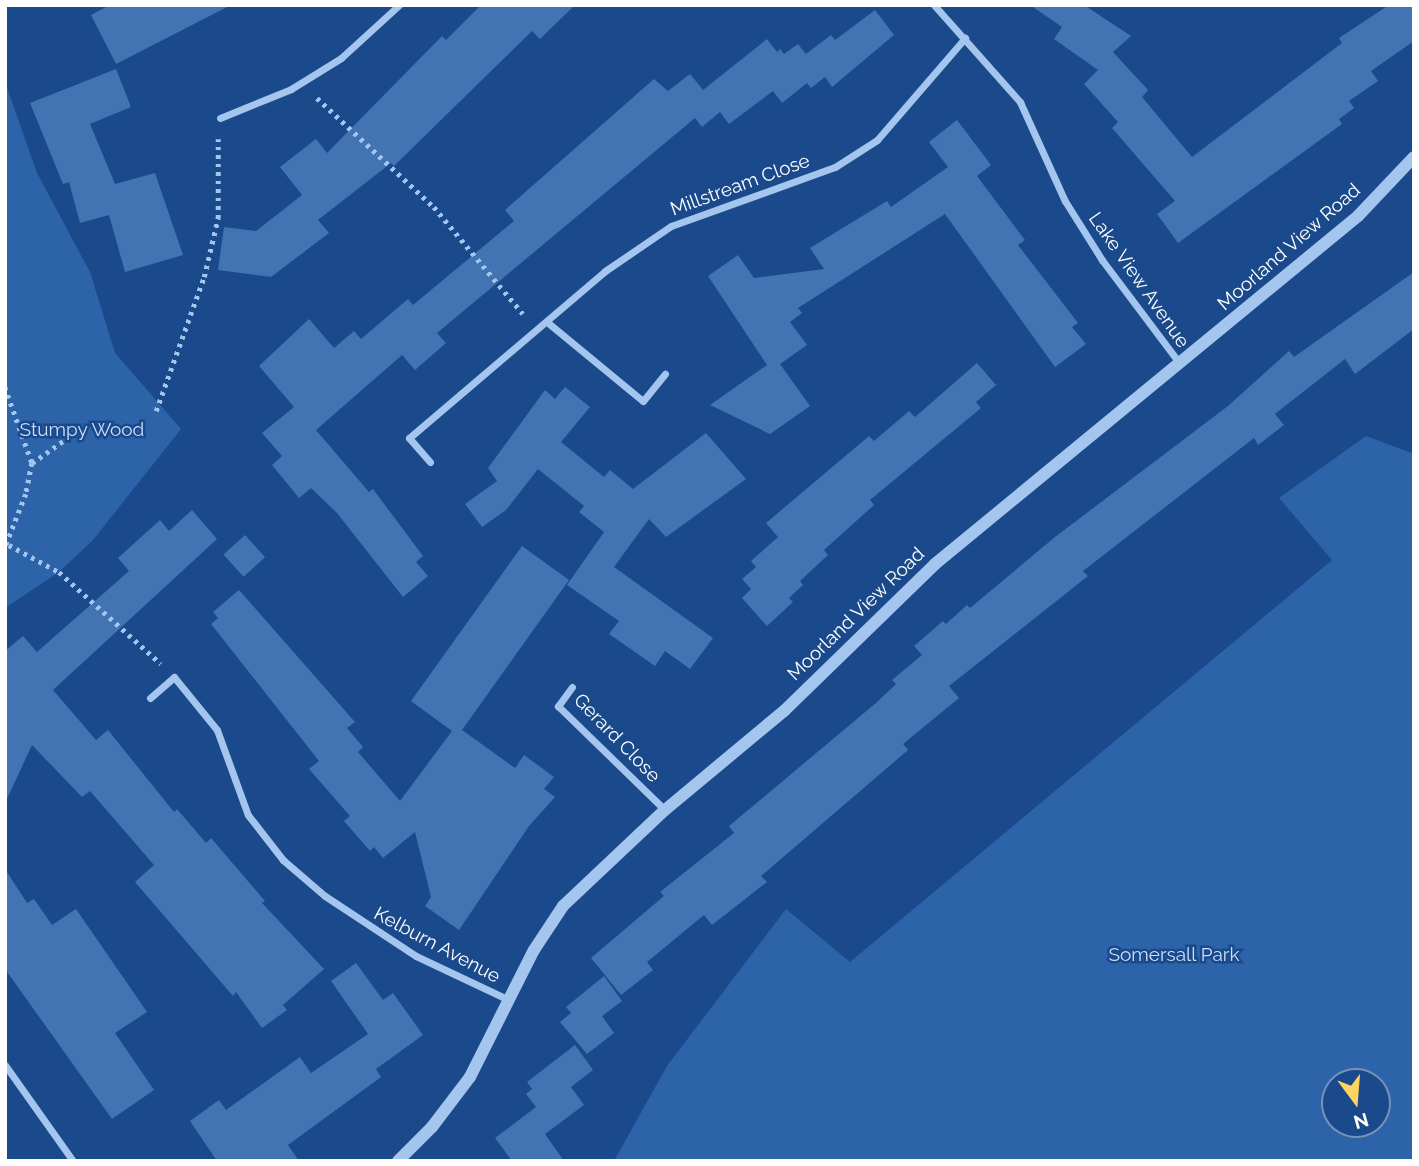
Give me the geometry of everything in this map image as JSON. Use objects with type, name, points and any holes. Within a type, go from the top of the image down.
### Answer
[{"type":"street","points":[[220,118],[303,81],[341,58],[399,5]]},
{"type":"street","name":"Lake View Avenue","points":[[934,5],[1020,102],[1065,201],[1102,260],[1181,365]]},
{"type":"street","name":"Millstream Close","points":[[430,462],[409,438],[605,271],[671,226],[835,167],[877,140],[965,38]]},
{"type":"street","name":"Moorland View Road","points":[[398,1161],[432,1127],[470,1077],[563,906],[665,810],[784,711],[935,564],[1181,365],[1358,216],[1414,157]]},
{"type":"street","points":[[547,322],[643,401],[665,374]]},
{"type":"street","points":[[150,698],[174,677]]},
{"type":"street","name":"Kelburn Avenue","points":[[174,677],[216,730],[248,815],[284,860],[368,928],[510,1001]]},
{"type":"street","name":"Gerard Close","points":[[572,687],[558,706],[665,810]]},
{"type":"street","points":[[5,1065],[72,1161]]},
{"type":"path","points":[[303,81],[434,207],[537,330]]},
{"type":"path","points":[[156,411],[204,277],[218,218],[220,118]]},
{"type":"path","points":[[5,387],[32,463],[7,547],[59,572],[174,677]]},
{"type":"path","points":[[32,463],[73,434]]},
{"type":"green space","name":"Stumpy Wood","points":[[5,82],[37,173],[90,272],[115,353],[181,429],[93,540],[59,572],[5,608]]},
{"type":"green space","name":"Somersall Park","points":[[1366,436],[1414,454],[1414,1161],[614,1161],[667,1066],[786,909],[850,962],[1332,560],[1279,498]]},
{"type":"building","points":[[110,5],[231,5],[116,64],[91,15]]},
{"type":"building","points":[[481,5],[575,5],[540,39],[532,31],[394,166],[391,163],[318,220],[329,233],[271,277],[218,270],[224,227],[256,231],[302,195],[280,167],[316,139],[327,153],[442,36],[446,40]]},
{"type":"building","points":[[1030,5],[1084,5],[1131,36],[1113,52],[1148,90],[1142,97],[1192,157],[1342,43],[1339,38],[1389,5],[1414,5],[1414,41],[1371,71],[1378,81],[1349,101],[1354,108],[1339,119],[1342,124],[1178,243],[1157,214],[1175,201],[1112,128],[1118,122],[1084,84],[1098,70],[1054,39],[1062,27]]},
{"type":"building","points":[[875,10],[894,35],[832,87],[825,77],[811,88],[807,83],[782,103],[773,91],[729,124],[720,112],[702,127],[695,118],[437,333],[446,343],[415,370],[402,355],[316,430],[369,492],[373,489],[423,556],[416,562],[428,576],[403,597],[337,513],[311,488],[299,498],[272,465],[282,456],[262,433],[294,407],[259,366],[309,319],[334,348],[354,331],[361,339],[408,299],[413,305],[514,221],[505,210],[654,79],[668,91],[690,74],[703,90],[767,39],[777,52],[780,49],[784,54],[798,44],[806,54],[831,35],[835,40]]},
{"type":"building","points":[[116,69],[131,107],[90,124],[115,184],[155,173],[183,255],[125,272],[109,215],[80,223],[69,182],[63,184],[30,103]]},
{"type":"building","points":[[957,120],[991,165],[977,176],[1025,240],[1018,245],[1078,323],[1072,327],[1086,344],[1055,367],[945,214],[798,308],[802,313],[790,322],[807,345],[780,364],[810,406],[770,434],[710,405],[767,365],[708,276],[738,255],[754,278],[824,269],[810,248],[887,201],[891,207],[948,167],[929,142]]},
{"type":"building","points":[[1414,272],[1414,329],[1355,374],[1345,359],[1275,414],[1284,425],[1258,445],[1254,438],[1083,571],[1088,576],[949,686],[959,698],[903,744],[908,750],[761,876],[767,882],[712,925],[704,915],[647,962],[653,970],[621,995],[591,958],[664,896],[660,892],[734,833],[729,826],[896,684],[892,680],[922,655],[914,646],[943,621],[946,624],[967,605],[970,608],[1055,537],[1228,406],[1289,351],[1294,357]]},
{"type":"building","points":[[977,363],[996,385],[976,402],[981,408],[870,500],[874,505],[824,550],[828,555],[800,581],[803,585],[789,598],[793,602],[767,626],[742,598],[751,589],[742,579],[756,567],[751,561],[778,537],[766,523],[869,436],[874,441],[909,411],[915,417]]},
{"type":"building","points":[[565,387],[590,407],[561,442],[604,477],[610,470],[633,489],[706,433],[746,479],[666,537],[649,519],[614,567],[713,638],[690,669],[665,651],[655,666],[609,634],[619,621],[567,585],[604,532],[579,512],[584,506],[538,469],[506,510],[482,527],[465,504],[497,481],[488,468],[545,390],[555,399]]},
{"type":"building","points":[[192,510],[217,539],[53,690],[96,740],[108,730],[174,812],[177,809],[206,843],[211,838],[265,901],[262,903],[324,969],[283,1005],[287,1010],[262,1028],[236,992],[233,996],[135,882],[154,865],[90,791],[82,797],[32,745],[5,803],[5,651],[23,636],[37,652],[129,571],[118,558],[160,520],[169,531]]},
{"type":"building","points":[[245,535],[265,557],[244,577],[223,554]]},
{"type":"building","points":[[522,546],[569,580],[462,730],[515,768],[524,755],[554,777],[544,789],[555,797],[529,826],[459,930],[425,906],[431,897],[415,832],[383,858],[374,847],[370,851],[344,821],[350,816],[309,769],[319,761],[211,624],[218,618],[213,612],[239,590],[355,722],[347,728],[363,747],[358,752],[400,801],[452,731],[411,701]]},
{"type":"building","points":[[5,869],[27,903],[34,899],[52,925],[76,909],[147,1012],[115,1033],[154,1090],[112,1119],[5,969]]},
{"type":"building","points":[[356,963],[383,1000],[393,993],[423,1035],[376,1069],[381,1077],[288,1145],[299,1161],[217,1161],[190,1121],[219,1100],[226,1110],[300,1057],[311,1073],[368,1034],[331,981]]},
{"type":"building","points":[[604,976],[622,1001],[602,1016],[614,1033],[587,1054],[560,1022],[571,1013],[566,1007]]},
{"type":"building","points":[[575,1045],[593,1070],[571,1087],[584,1105],[545,1134],[564,1161],[512,1161],[495,1138],[536,1107],[526,1094],[532,1089],[527,1082]]}]
